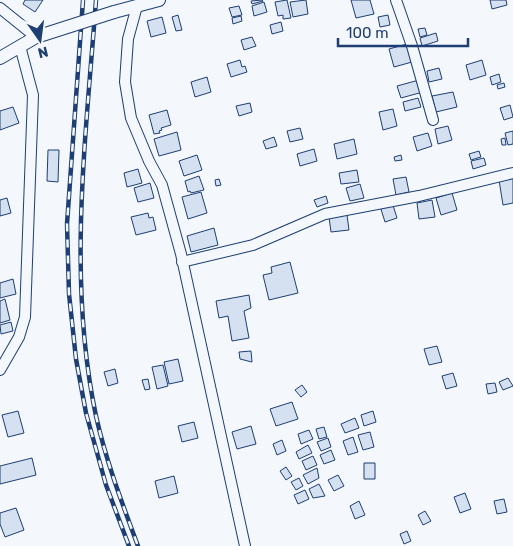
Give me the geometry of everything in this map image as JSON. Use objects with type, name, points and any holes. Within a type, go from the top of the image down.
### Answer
[{"type":"main road","points":[[0,58],[36,36],[159,0]]},
{"type":"street","points":[[396,0],[412,46],[433,120]]},
{"type":"street","points":[[138,6],[128,39],[125,82],[131,118],[162,185],[182,262],[245,546]]},
{"type":"street","points":[[0,8],[36,36]]},
{"type":"street","points":[[0,370],[19,336],[25,317],[33,95],[20,46]]},
{"type":"street","points":[[182,262],[253,245],[325,214],[419,196],[513,173]]},
{"type":"building","points":[[25,0],[43,0],[35,12],[23,4]]},
{"type":"building","points":[[262,0],[252,4],[251,1]]},
{"type":"building","points":[[287,0],[291,18],[283,19],[283,15],[278,16],[275,2]]},
{"type":"building","points":[[306,0],[308,14],[293,17],[290,2]]},
{"type":"building","points":[[351,0],[370,0],[374,14],[356,18]]},
{"type":"building","points":[[490,0],[506,0],[507,5],[492,9]]},
{"type":"building","points":[[264,2],[267,12],[254,16],[252,6]]},
{"type":"building","points":[[239,6],[242,15],[232,17],[229,8]]},
{"type":"building","points":[[178,15],[182,30],[176,31],[172,17]]},
{"type":"building","points":[[388,15],[390,25],[380,27],[378,17]]},
{"type":"building","points":[[241,16],[242,21],[233,24],[232,18]]},
{"type":"building","points":[[162,17],[166,33],[151,37],[147,21]]},
{"type":"building","points":[[281,22],[283,31],[272,34],[270,25]]},
{"type":"building","points":[[425,28],[427,35],[420,37],[418,29]]},
{"type":"building","points":[[436,33],[438,41],[422,46],[420,38]]},
{"type":"building","points":[[252,37],[256,46],[244,50],[241,40]]},
{"type":"building","points":[[407,44],[412,62],[394,67],[389,49]]},
{"type":"building","points":[[240,60],[242,67],[245,66],[247,72],[231,77],[227,64]]},
{"type":"building","points":[[482,60],[486,75],[470,80],[466,65]]},
{"type":"building","points":[[439,68],[442,79],[429,82],[427,71]]},
{"type":"building","points":[[499,74],[501,82],[492,85],[490,77]]},
{"type":"building","points":[[207,77],[211,92],[195,97],[191,82]]},
{"type":"building","points":[[419,80],[423,92],[401,98],[397,86]]},
{"type":"building","points":[[504,83],[505,87],[498,89],[497,85]]},
{"type":"building","points":[[453,92],[457,107],[436,112],[432,96]]},
{"type":"building","points":[[418,98],[421,107],[405,111],[403,102]]},
{"type":"building","points":[[250,103],[252,112],[239,116],[236,106]]},
{"type":"building","points":[[510,105],[513,117],[504,120],[500,108]]},
{"type":"building","points":[[13,107],[19,123],[0,130],[0,111]]},
{"type":"building","points":[[393,109],[397,126],[383,130],[379,112]]},
{"type":"building","points":[[167,110],[171,125],[161,128],[160,133],[154,134],[149,115]]},
{"type":"building","points":[[448,126],[452,140],[438,144],[435,129]]},
{"type":"building","points":[[300,128],[303,139],[290,142],[287,131]]},
{"type":"building","points":[[513,131],[513,144],[508,145],[505,133]]},
{"type":"building","points":[[177,132],[181,150],[159,156],[154,139]]},
{"type":"building","points":[[428,133],[432,146],[417,151],[413,137]]},
{"type":"building","points":[[274,137],[277,146],[266,149],[263,141]]},
{"type":"building","points":[[505,138],[506,145],[502,145],[501,139]]},
{"type":"building","points":[[354,139],[357,154],[337,159],[334,144]]},
{"type":"building","points":[[314,149],[317,161],[300,166],[297,154]]},
{"type":"building","points":[[48,150],[59,150],[58,182],[47,181]]},
{"type":"building","points":[[479,151],[481,157],[471,160],[469,154]]},
{"type":"building","points":[[197,155],[202,170],[184,176],[179,161]]},
{"type":"building","points":[[401,155],[402,160],[395,161],[394,157]]},
{"type":"building","points":[[484,158],[486,165],[473,169],[471,161]]},
{"type":"building","points":[[138,169],[142,183],[127,187],[124,173]]},
{"type":"building","points":[[357,170],[359,182],[341,184],[339,173]]},
{"type":"building","points":[[199,176],[204,190],[188,192],[185,181]]},
{"type":"building","points":[[406,177],[409,192],[396,195],[393,179]]},
{"type":"building","points":[[513,178],[513,203],[503,205],[499,180]]},
{"type":"building","points":[[219,179],[221,185],[216,186],[215,180]]},
{"type":"building","points":[[150,183],[154,198],[138,202],[134,188]]},
{"type":"building","points":[[360,184],[364,198],[350,201],[346,188]]},
{"type":"building","points":[[201,192],[207,213],[188,219],[182,197]]},
{"type":"building","points":[[452,193],[457,210],[441,215],[436,198]]},
{"type":"building","points":[[326,196],[328,203],[317,207],[314,200]]},
{"type":"building","points":[[7,198],[11,213],[0,216],[0,200]]},
{"type":"building","points":[[432,200],[435,217],[419,219],[417,203]]},
{"type":"building","points":[[392,202],[397,218],[385,222],[380,206]]},
{"type":"building","points":[[148,213],[149,218],[153,217],[156,230],[136,235],[131,217]]},
{"type":"building","points":[[347,215],[349,230],[331,232],[329,217]]},
{"type":"building","points":[[214,228],[218,245],[191,252],[187,236]]},
{"type":"building","points":[[290,262],[298,293],[269,300],[263,275],[272,273],[271,267]]},
{"type":"building","points":[[13,279],[16,294],[0,298],[0,283]]},
{"type":"building","points":[[249,295],[251,308],[244,311],[249,338],[232,341],[228,316],[219,318],[216,301]]},
{"type":"building","points":[[5,299],[10,320],[0,323],[0,301]]},
{"type":"building","points":[[11,322],[13,331],[1,334],[0,325]]},
{"type":"building","points":[[437,346],[442,362],[429,365],[424,349]]},
{"type":"building","points":[[251,351],[252,362],[240,359],[239,352]]},
{"type":"building","points":[[178,359],[183,381],[169,384],[164,362]]},
{"type":"building","points":[[163,365],[168,386],[157,389],[152,367]]},
{"type":"building","points":[[115,369],[118,383],[108,386],[104,372]]},
{"type":"building","points":[[453,373],[457,386],[446,389],[442,376]]},
{"type":"building","points":[[508,378],[513,386],[503,390],[499,382]]},
{"type":"building","points":[[148,379],[150,389],[145,390],[142,380]]},
{"type":"building","points":[[495,383],[497,392],[488,394],[486,384]]},
{"type":"building","points":[[302,385],[307,392],[301,397],[295,390]]},
{"type":"building","points":[[292,402],[298,419],[276,426],[270,409]]},
{"type":"building","points":[[18,411],[24,433],[8,437],[2,415]]},
{"type":"building","points":[[373,411],[376,422],[364,426],[361,415]]},
{"type":"building","points":[[355,418],[359,428],[345,433],[341,424]]},
{"type":"building","points":[[194,422],[198,438],[182,442],[178,426]]},
{"type":"building","points":[[251,426],[256,444],[237,449],[232,432]]},
{"type":"building","points":[[324,427],[327,437],[319,439],[316,429]]},
{"type":"building","points":[[309,430],[313,439],[301,444],[298,434]]},
{"type":"building","points":[[370,432],[374,447],[363,450],[358,435]]},
{"type":"building","points":[[353,437],[358,452],[348,455],[343,441]]},
{"type":"building","points":[[328,438],[331,447],[321,451],[317,442]]},
{"type":"building","points":[[282,440],[286,451],[277,455],[273,444]]},
{"type":"building","points":[[308,445],[312,453],[299,459],[296,452]]},
{"type":"building","points":[[331,450],[335,460],[324,464],[320,455]]},
{"type":"building","points":[[313,456],[317,465],[306,470],[302,461]]},
{"type":"building","points":[[32,458],[36,475],[0,484],[0,466]]},
{"type":"building","points":[[364,463],[375,463],[375,479],[364,479]]},
{"type":"building","points":[[286,467],[292,476],[286,480],[280,471]]},
{"type":"building","points":[[317,468],[319,478],[308,484],[303,475]]},
{"type":"building","points":[[338,475],[344,486],[334,491],[328,480]]},
{"type":"building","points":[[174,476],[178,493],[159,498],[155,481]]},
{"type":"building","points":[[299,478],[303,486],[296,490],[291,482]]},
{"type":"building","points":[[319,484],[325,496],[313,498],[309,489]]},
{"type":"building","points":[[305,490],[309,499],[298,504],[294,495]]},
{"type":"building","points":[[465,493],[471,509],[460,513],[454,497]]},
{"type":"building","points":[[504,499],[507,512],[497,514],[494,501]]},
{"type":"building","points":[[359,501],[365,515],[355,519],[350,506]]},
{"type":"building","points":[[16,508],[24,530],[5,537],[0,524],[0,513]]},
{"type":"building","points":[[425,511],[431,521],[423,525],[418,515]]},
{"type":"building","points":[[407,531],[411,541],[404,544],[400,534]]},
{"type":"railway","points":[[83,0],[67,224],[69,294],[76,359],[86,413],[106,485],[129,546]]},
{"type":"railway","points":[[96,0],[81,208],[82,313],[87,364],[100,433],[109,466],[138,546]]}]
